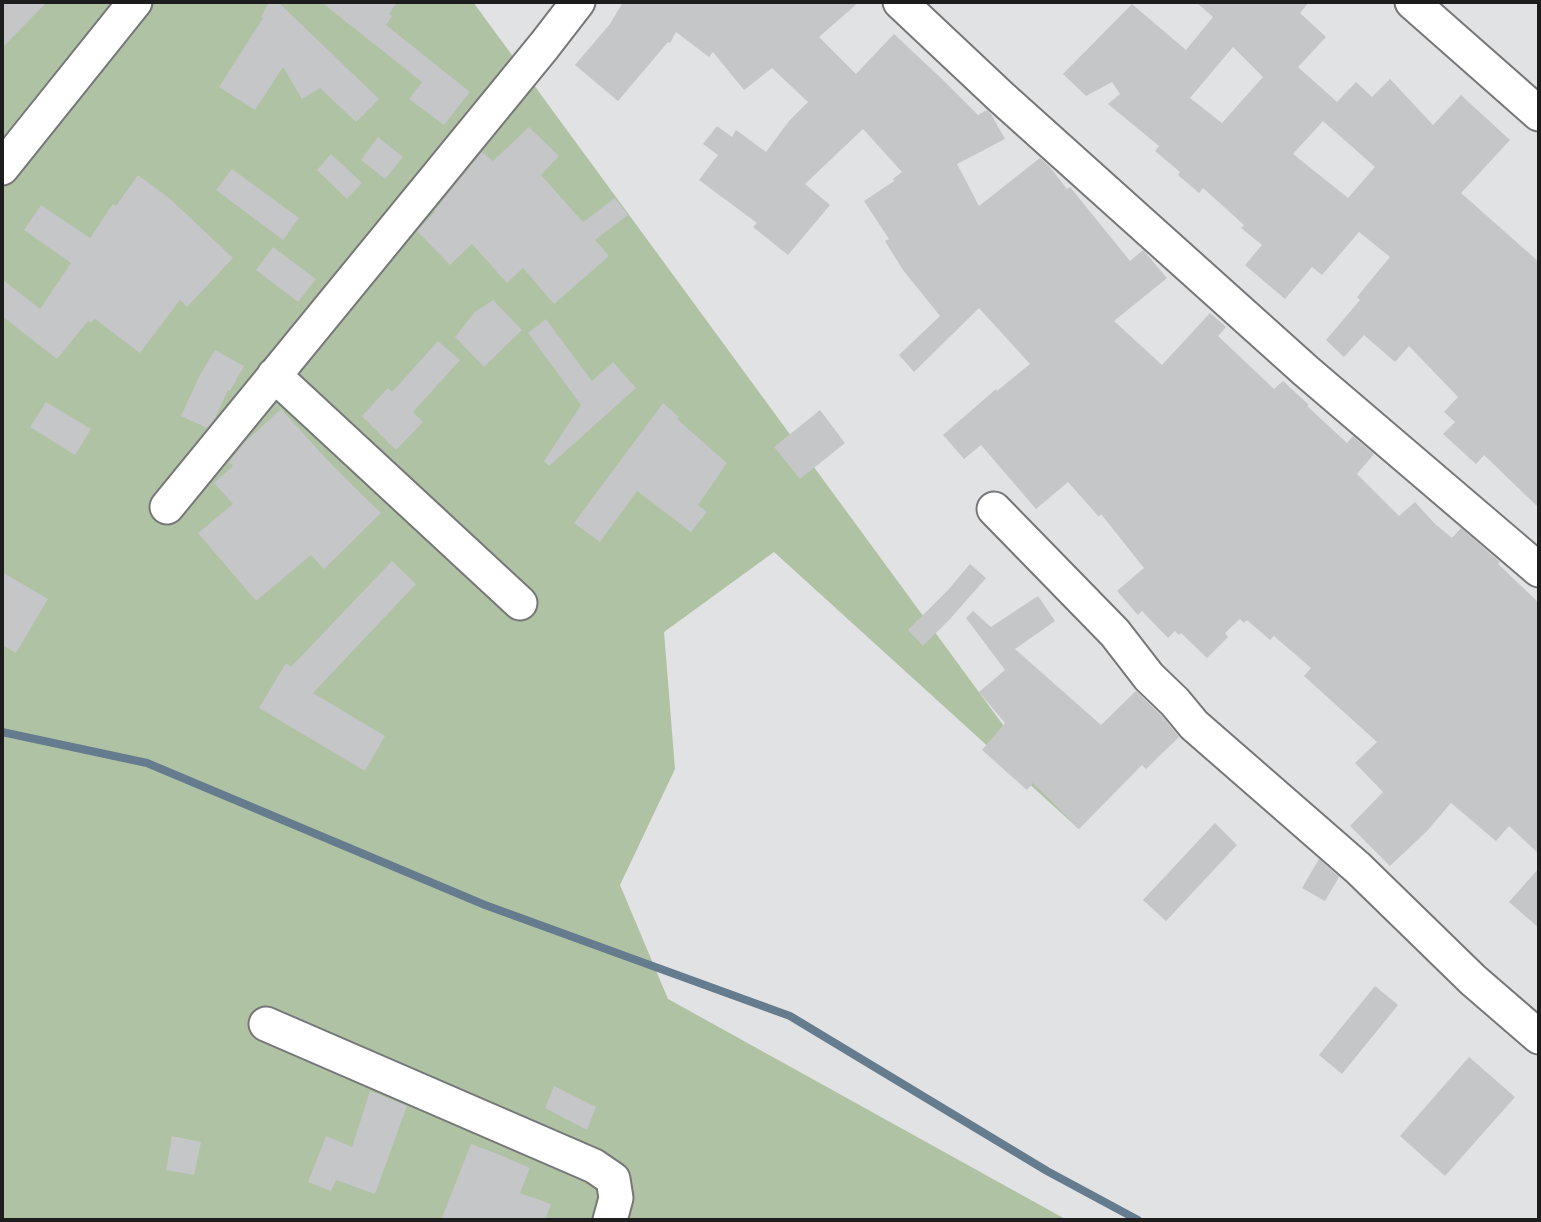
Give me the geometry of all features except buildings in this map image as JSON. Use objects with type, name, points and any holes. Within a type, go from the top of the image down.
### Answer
[{"type":"street","points":[[2,168],[135,2]]},
{"type":"street","points":[[167,507],[578,2]]},
{"type":"street","points":[[900,2],[1001,97],[1296,362],[1539,570]]},
{"type":"street","points":[[1412,2],[1539,114]]},
{"type":"street","points":[[274,375],[520,603]]},
{"type":"street","points":[[994,509],[1115,633],[1149,677],[1194,725],[1358,868],[1473,980],[1539,1037]]},
{"type":"street","points":[[266,1024],[594,1166],[613,1179],[616,1198],[610,1220]]},
{"type":"green space","points":[[2,2],[473,2],[1080,830],[774,552],[664,632],[675,769],[620,885],[668,999],[1067,1220],[2,1220]]},
{"type":"waterway","points":[[2,732],[147,763],[485,905],[790,1016],[1047,1171],[1138,1220]]}]
